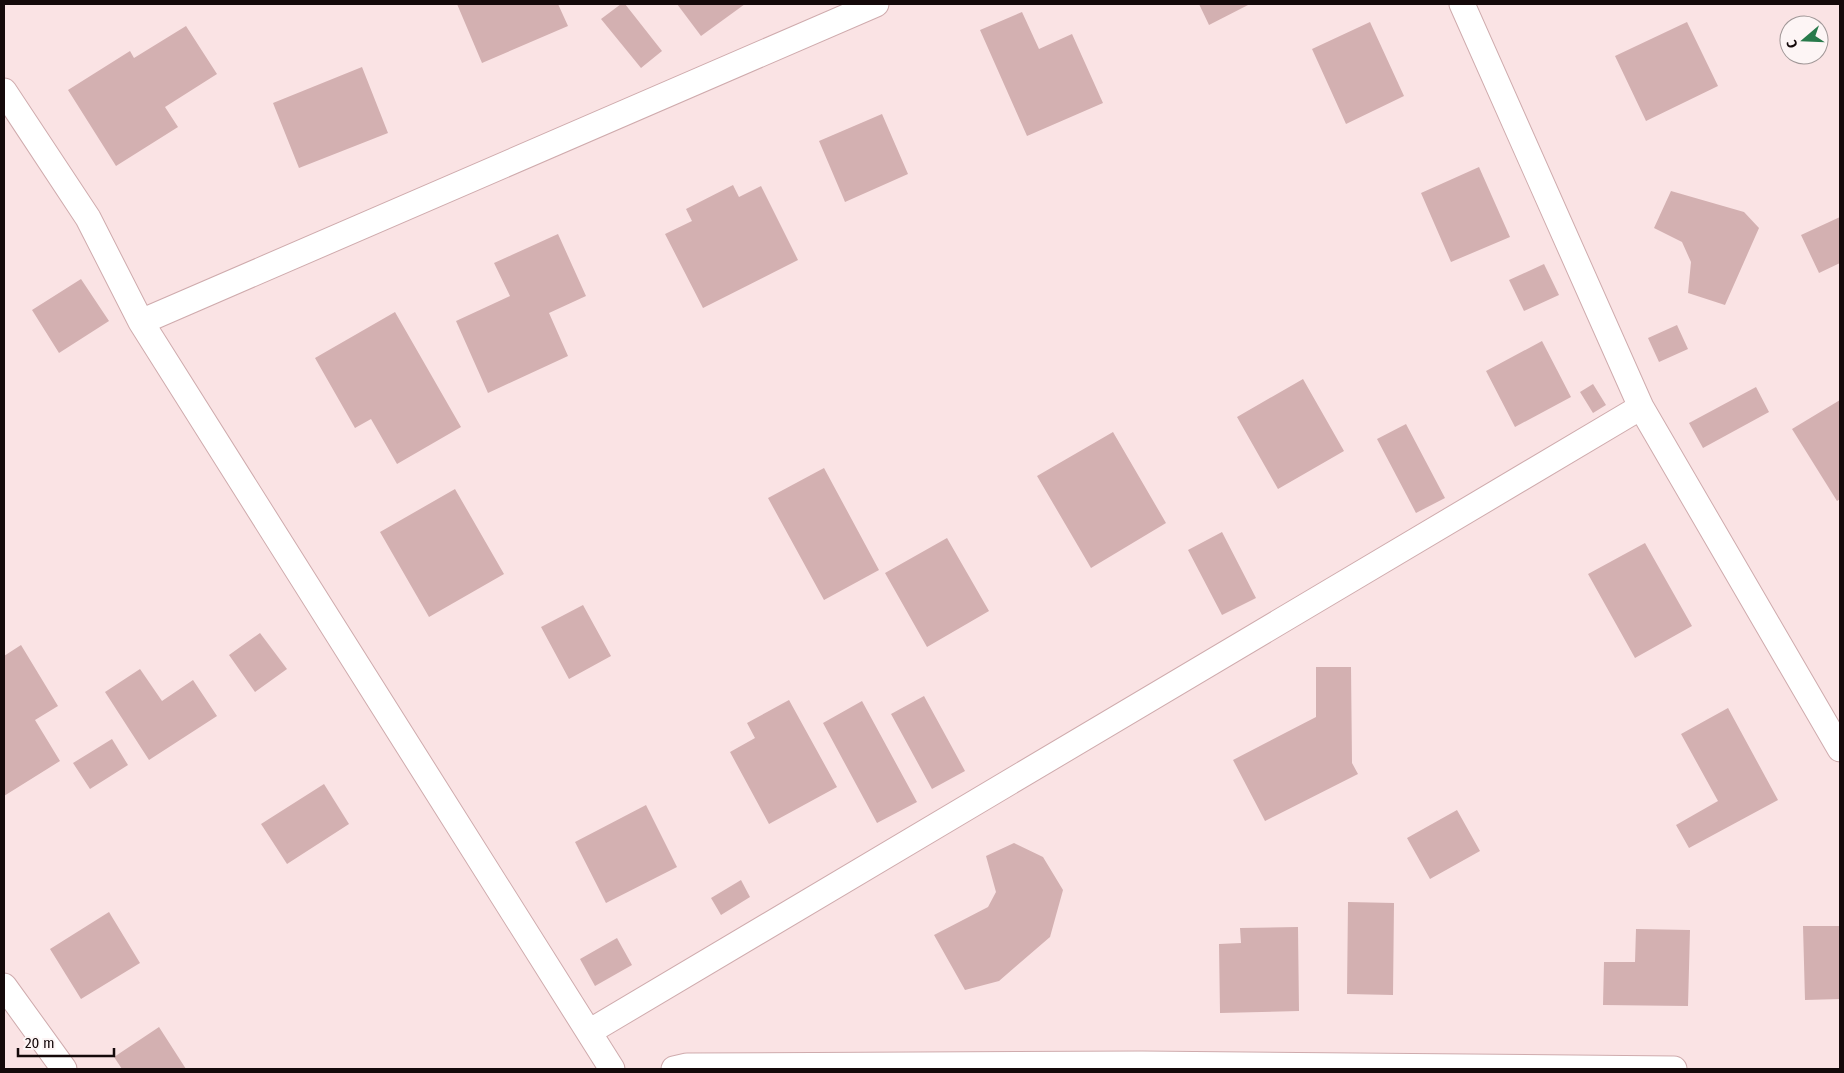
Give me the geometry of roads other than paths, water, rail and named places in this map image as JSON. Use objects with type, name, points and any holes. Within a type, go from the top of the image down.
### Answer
[{"type":"street","points":[[141,322],[876,4]]},
{"type":"street","points":[[1462,4],[1641,407],[1840,749]]},
{"type":"street","points":[[4,91],[88,218],[141,322],[612,1069]]},
{"type":"street","points":[[589,1032],[1641,407]]},
{"type":"street","points":[[4,986],[64,1069]]},
{"type":"street","points":[[674,1069],[687,1066],[1142,1064],[1674,1069]]}]
